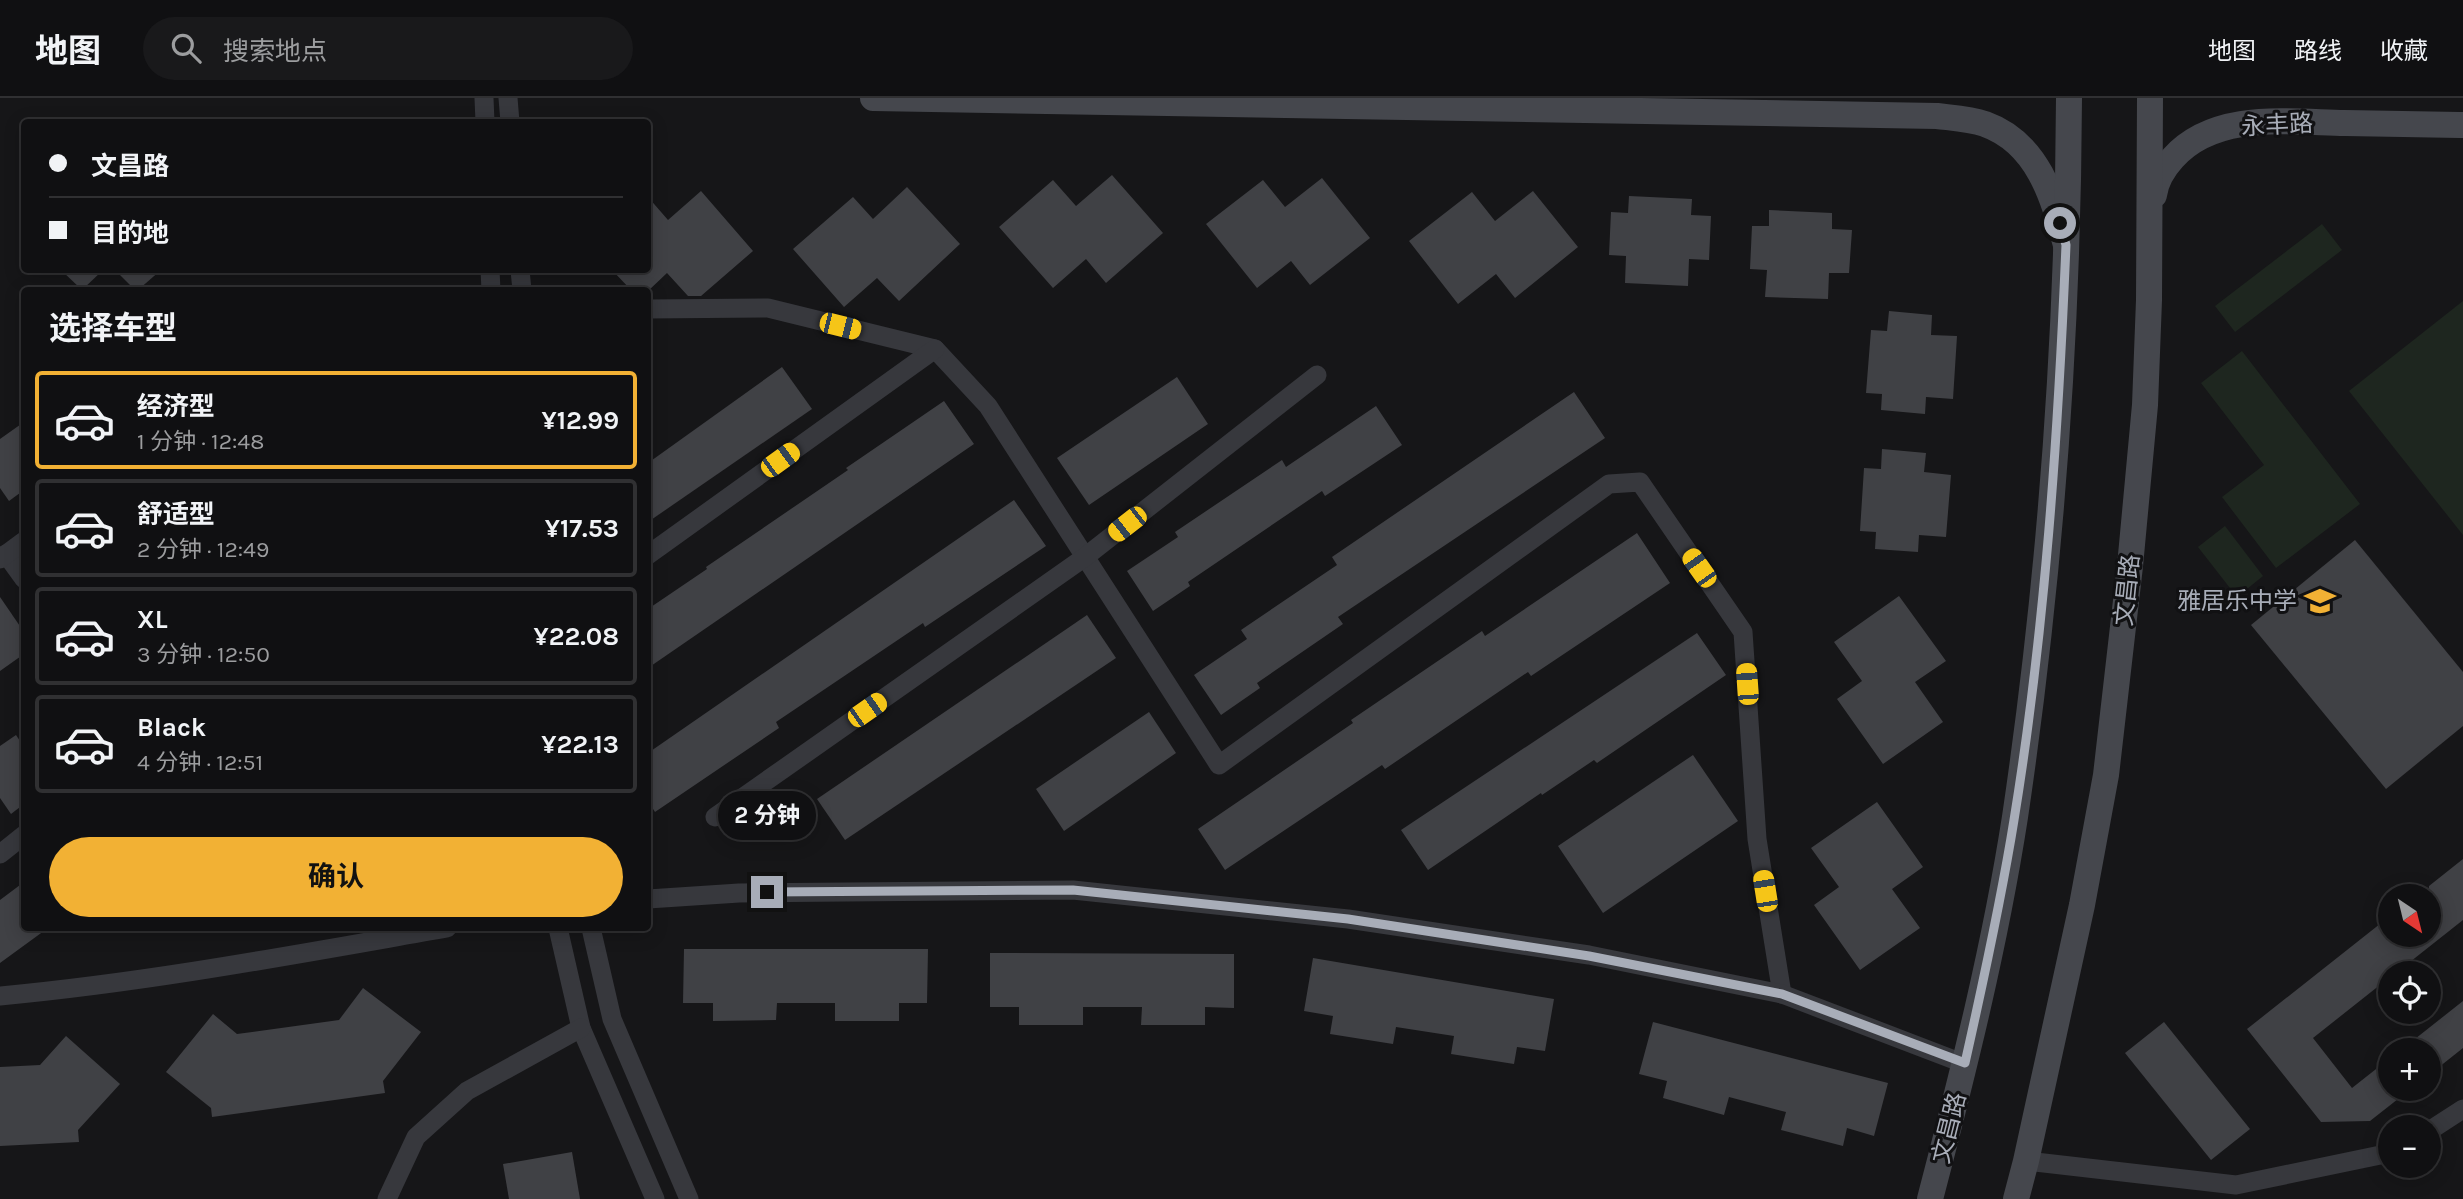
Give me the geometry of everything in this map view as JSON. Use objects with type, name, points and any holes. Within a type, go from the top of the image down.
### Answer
[{"type":"street","points":[[484,98],[485,119]]},
{"type":"street","points":[[508,98],[510,119]]},
{"type":"street","points":[[873,98],[1937,116],[1962,119],[1985,124],[2002,132],[2026,153],[2046,181],[2066,245]]},
{"type":"street","name":"文昌路","points":[[1930,1199],[1989,959],[2012,832],[2031,696],[2060,388],[2069,98]]},
{"type":"street","name":"文昌路","points":[[2015,1199],[2026,1161],[2082,905],[2106,775],[2145,405],[2150,98]]},
{"type":"street","name":"永丰路","points":[[2149,225],[2155,186],[2164,169],[2179,151],[2201,135],[2225,128],[2277,121],[2463,125]]},
{"type":"street","points":[[651,309],[768,308],[936,349],[988,406],[1219,765],[1609,484],[1640,482],[1743,632],[1757,839],[1782,994]]},
{"type":"street","points":[[651,553],[936,349]]},
{"type":"street","points":[[715,817],[1085,557],[1317,375]]},
{"type":"street","points":[[21,543],[3,557],[21,576]]},
{"type":"street","points":[[0,854],[21,837]]},
{"type":"street","points":[[651,900],[739,893],[1073,890],[1348,919],[1589,956],[1782,994],[1965,1063]]},
{"type":"street","points":[[0,996],[73,989],[430,931]]},
{"type":"street","points":[[559,931],[581,1028],[655,1199]]},
{"type":"street","points":[[592,931],[612,1019],[689,1199]]},
{"type":"street","points":[[387,1199],[416,1137],[467,1091],[581,1028]]},
{"type":"street","points":[[2441,1123],[2463,1109]]},
{"type":"street","points":[[2026,1161],[2236,1185],[2378,1155]]},
{"type":"shaded area","points":[[2322,224],[2342,250],[2235,332],[2215,306]]},
{"type":"shaded area","points":[[2463,301],[2463,535],[2349,391]]},
{"type":"shaded area","points":[[2242,351],[2360,504],[2276,568],[2222,497],[2264,465],[2201,383]]},
{"type":"shaded area","points":[[2225,526],[2263,576],[2237,597],[2198,547]]},
{"type":"building","points":[[1112,175],[1163,233],[1106,283],[1086,259],[1053,288],[999,227],[1053,180],[1076,206]]},
{"type":"building","points":[[1322,178],[1370,238],[1310,285],[1291,261],[1257,288],[1206,224],[1263,180],[1285,207]]},
{"type":"building","points":[[907,187],[960,244],[899,301],[877,278],[844,307],[793,249],[853,197],[873,219]]},
{"type":"building","points":[[701,191],[753,251],[701,296],[688,296],[667,273],[651,288],[628,287],[615,273],[651,273],[651,200],[668,220]]},
{"type":"building","points":[[1533,191],[1578,247],[1515,298],[1496,274],[1458,304],[1409,241],[1472,192],[1495,221]]},
{"type":"building","points":[[1629,196],[1692,199],[1691,215],[1711,216],[1709,260],[1689,259],[1688,286],[1625,283],[1626,256],[1609,255],[1611,212],[1628,213]]},
{"type":"building","points":[[1769,210],[1832,213],[1832,229],[1852,230],[1849,273],[1829,273],[1828,299],[1765,297],[1767,270],[1750,269],[1752,226],[1769,226]]},
{"type":"building","points":[[64,273],[100,273],[85,287],[79,287]]},
{"type":"building","points":[[118,273],[158,273],[141,287],[132,287]]},
{"type":"building","points":[[1889,311],[1932,315],[1931,335],[1957,336],[1953,399],[1926,397],[1925,414],[1881,410],[1882,394],[1866,393],[1871,330],[1887,331]]},
{"type":"building","points":[[782,367],[812,409],[651,520],[651,461]]},
{"type":"building","points":[[1177,377],[1208,424],[1089,505],[1057,458]]},
{"type":"building","points":[[1574,392],[1605,438],[1338,617],[1343,624],[1257,683],[1260,688],[1221,715],[1194,675],[1247,639],[1241,630],[1337,565],[1332,557]]},
{"type":"building","points":[[944,401],[974,444],[651,666],[651,607],[848,470],[846,468]]},
{"type":"building","points":[[1376,406],[1402,445],[1325,496],[1322,491],[1188,582],[1190,586],[1153,611],[1127,571],[1178,537],[1175,532],[1282,460],[1286,467]]},
{"type":"building","points":[[21,424],[21,492],[9,501],[0,488],[0,439]]},
{"type":"building","points":[[1882,449],[1926,453],[1924,472],[1951,475],[1946,537],[1919,535],[1918,552],[1875,549],[1876,532],[1860,531],[1864,468],[1881,469]]},
{"type":"building","points":[[1014,500],[1046,546],[925,627],[923,623],[776,722],[779,728],[655,812],[651,806],[651,751]]},
{"type":"building","points":[[1637,533],[1670,583],[1531,676],[1528,672],[1385,769],[1382,765],[1225,870],[1198,829],[1482,631],[1485,636]]},
{"type":"building","points":[[2355,540],[2463,672],[2463,726],[2386,789],[2251,625]]},
{"type":"building","points":[[1899,596],[1946,661],[1915,682],[1943,722],[1883,764],[1837,699],[1862,681],[1834,642]]},
{"type":"building","points":[[0,597],[21,628],[21,656],[0,671]]},
{"type":"building","points":[[1087,615],[1116,658],[845,840],[817,799]]},
{"type":"building","points":[[1697,633],[1726,675],[1597,763],[1594,760],[1542,795],[1541,793],[1428,870],[1401,830]]},
{"type":"building","points":[[1149,712],[1176,753],[1064,831],[1036,789]]},
{"type":"building","points":[[16,735],[21,742],[21,806],[11,814],[0,798],[0,746]]},
{"type":"building","points":[[1693,755],[1738,821],[1603,913],[1558,846]]},
{"type":"building","points":[[1877,802],[1923,867],[1892,889],[1920,928],[1860,970],[1814,905],[1839,887],[1811,848]]},
{"type":"building","points":[[2463,859],[2463,920],[2441,937],[2441,884],[2432,884]]},
{"type":"building","points":[[21,884],[21,931],[44,931],[0,963],[0,900]]},
{"type":"building","points":[[2378,925],[2378,947],[2429,947],[2411,961],[2378,961],[2378,987],[2313,1038],[2352,1088],[2378,1067],[2378,1101],[2395,1101],[2370,1121],[2321,1122],[2247,1029]]},
{"type":"building","points":[[684,949],[928,949],[927,1003],[899,1003],[899,1021],[835,1021],[835,1003],[777,1003],[776,1020],[713,1021],[713,1003],[683,1003]]},
{"type":"building","points":[[990,953],[1234,954],[1234,1008],[1205,1007],[1205,1025],[1141,1025],[1142,1007],[1083,1007],[1083,1025],[1019,1025],[1019,1007],[990,1007]]},
{"type":"building","points":[[1313,958],[1554,999],[1545,1051],[1517,1047],[1514,1064],[1451,1054],[1454,1036],[1396,1027],[1393,1044],[1330,1034],[1333,1016],[1304,1011]]},
{"type":"building","points":[[363,988],[421,1032],[383,1081],[385,1093],[212,1117],[211,1108],[166,1072],[213,1014],[237,1034],[339,1020]]},
{"type":"building","points":[[2463,1001],[2463,1048],[2441,1065],[2441,1038],[2416,1038],[2434,1024],[2441,1024],[2441,1018]]},
{"type":"building","points":[[1653,1022],[1888,1083],[1874,1136],[1847,1128],[1843,1146],[1781,1130],[1786,1112],[1729,1097],[1724,1115],[1663,1098],[1667,1081],[1639,1074]]},
{"type":"building","points":[[2164,1022],[2250,1129],[2211,1160],[2125,1053]]},
{"type":"building","points":[[66,1036],[120,1084],[78,1130],[79,1142],[0,1146],[0,1067],[40,1065]]},
{"type":"building","points":[[572,1152],[580,1199],[509,1199],[503,1164]]},
{"type":"place","name":"雅居乐中学","points":[[2320,601]]},
{"type":"route","points":[[767,892],[1073,890],[1348,919],[1589,956],[1782,994],[1965,1063],[1989,959],[2014,819],[2034,669],[2060,388],[2066,245],[2060,223]]}]
